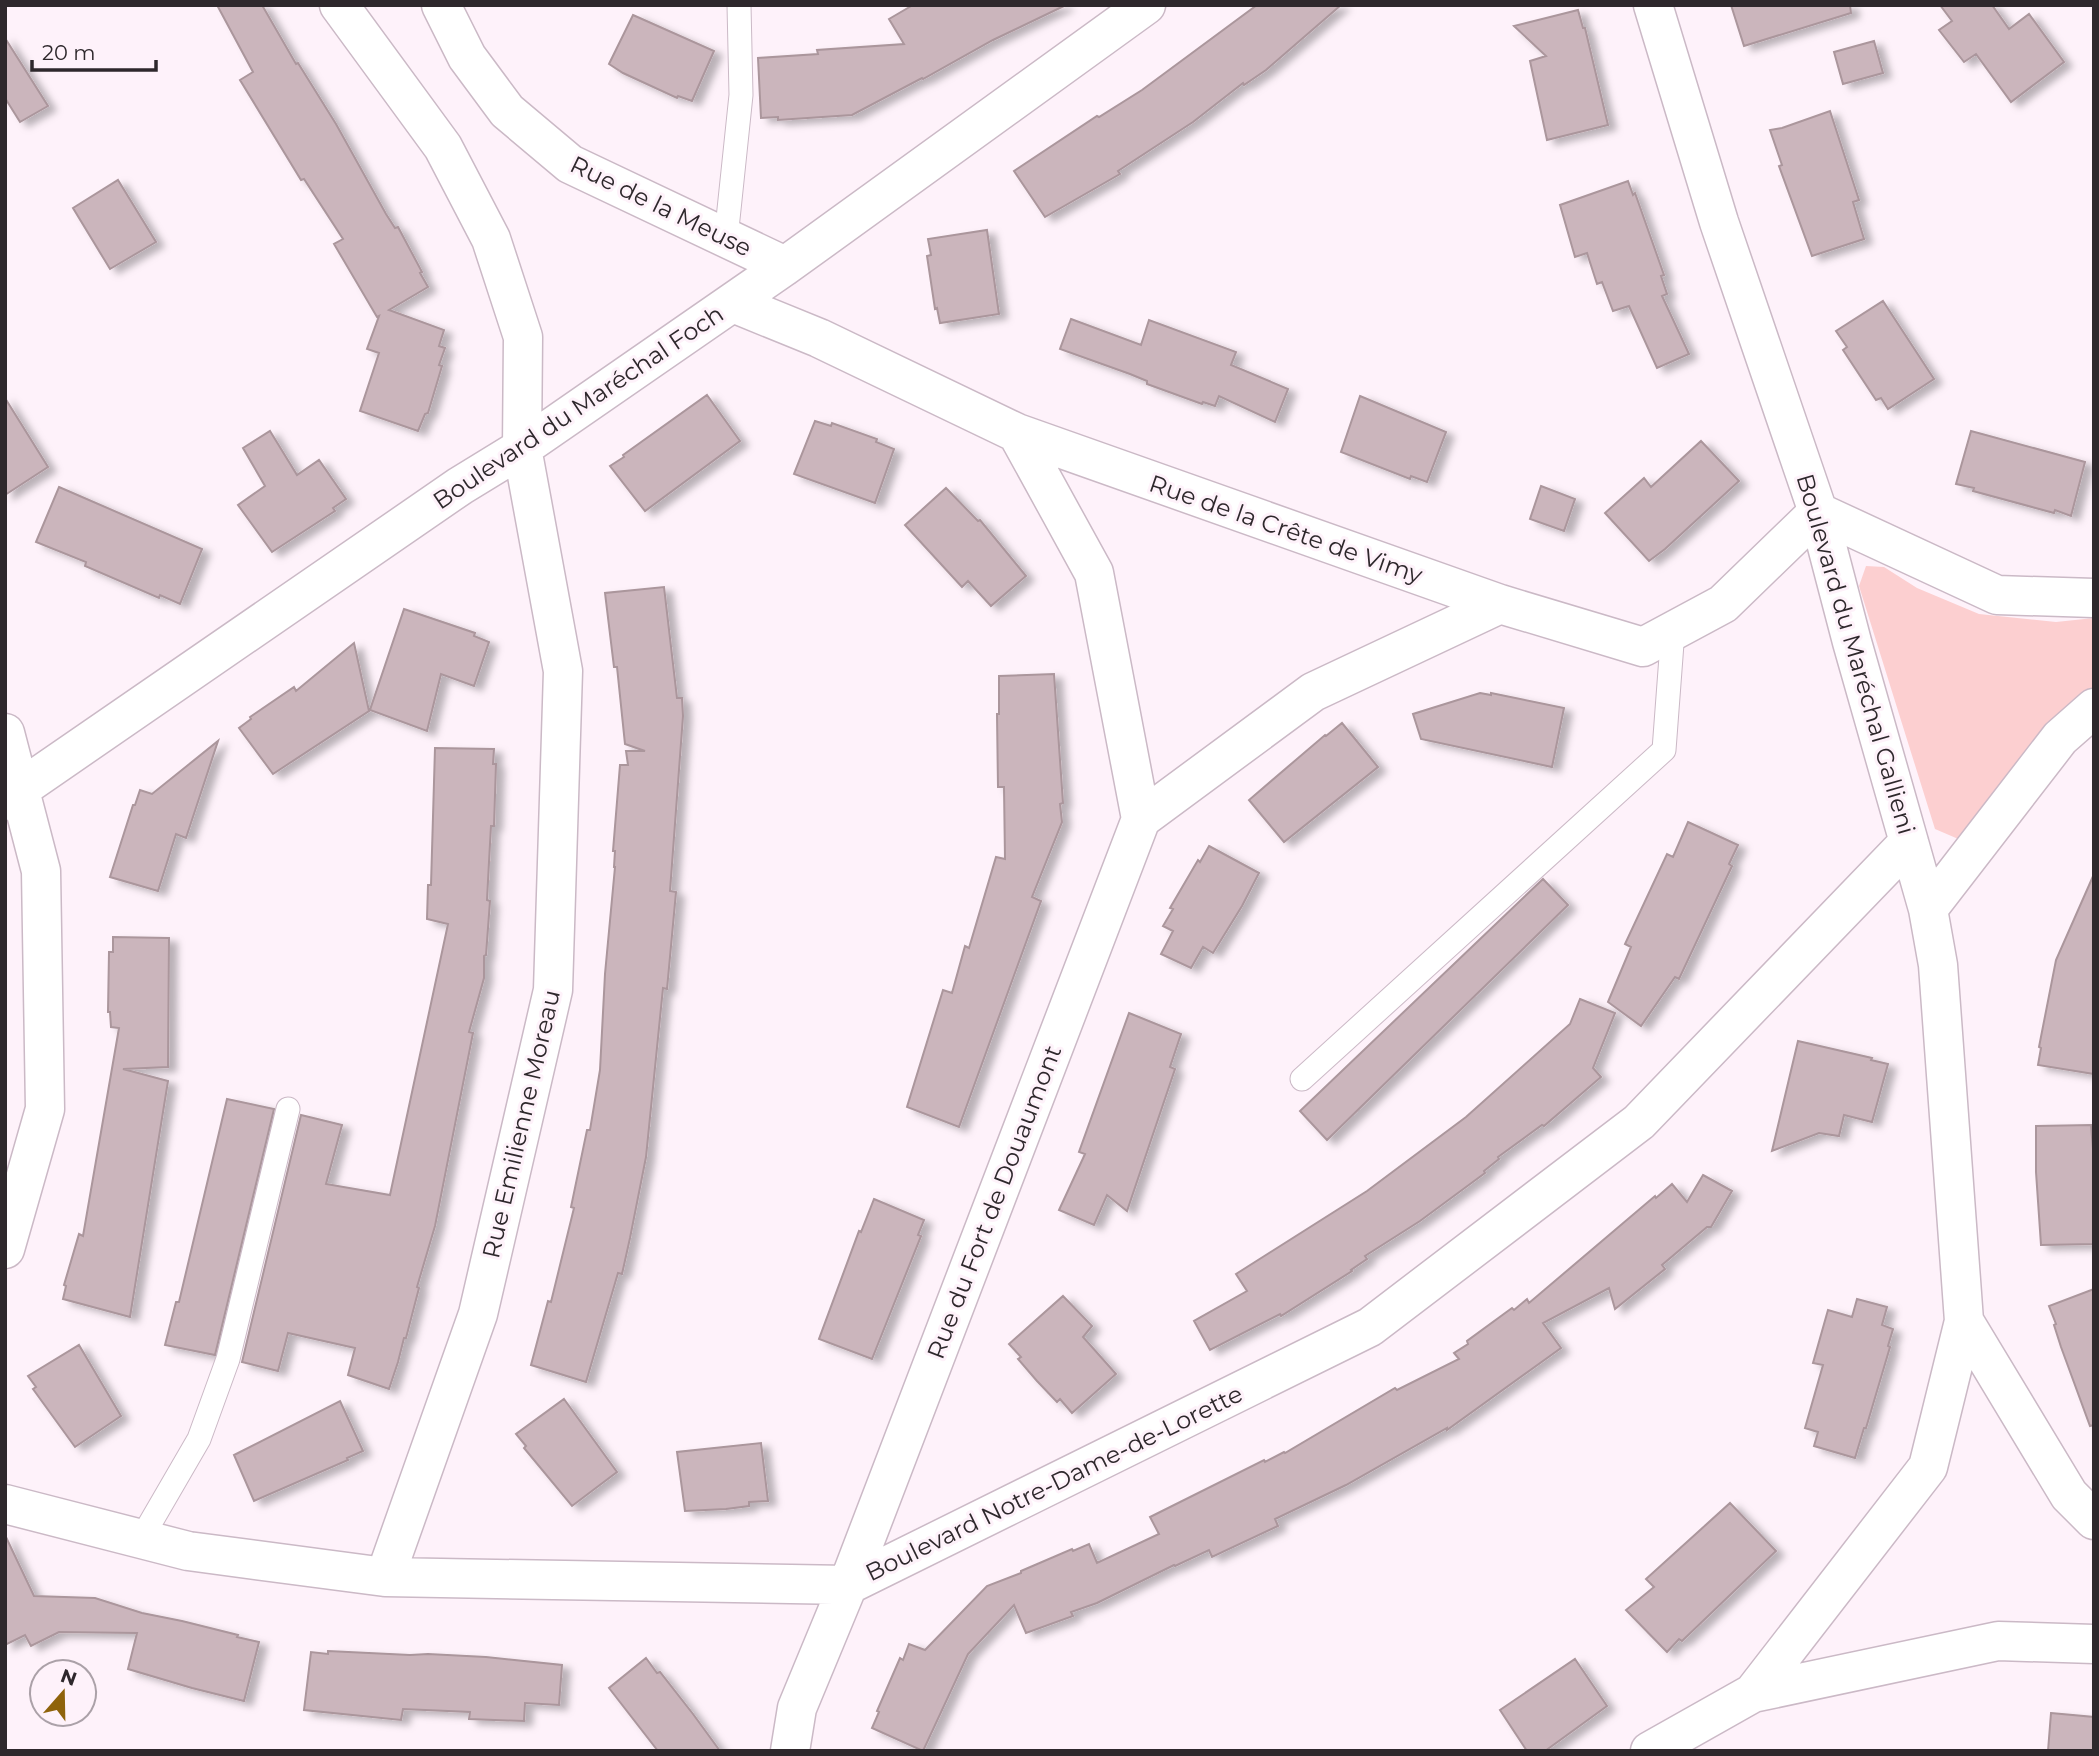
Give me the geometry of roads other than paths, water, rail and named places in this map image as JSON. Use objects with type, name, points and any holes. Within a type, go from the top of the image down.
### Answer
[{"type":"street","points":[[339,5],[443,147],[491,239],[523,337],[522,448]]},
{"type":"street","name":"Rue de la Meuse","points":[[441,5],[467,57],[507,111],[570,164],[786,266]]},
{"type":"street","name":"Boulevard du Maréchal Foch","points":[[12,795],[448,494],[522,448],[733,303],[1146,5]]},
{"type":"street","name":"Boulevard du Maréchal Gallieni","points":[[1653,5],[1719,222],[1818,512],[1928,909],[1938,965],[1964,1321]]},
{"type":"street","name":"Rue de la Crête de Vimy","points":[[733,303],[819,338],[1017,433],[1500,604],[1643,647],[1724,604],[1818,512]]},
{"type":"street","points":[[1017,433],[1094,573],[1141,819],[1313,692],[1500,604]]},
{"type":"street","name":"Rue Emilienne Moreau","points":[[385,1577],[478,1314],[553,990],[563,671],[522,448]]},
{"type":"street","points":[[1818,512],[1997,595],[2094,598]]},
{"type":"street","points":[[1928,909],[2060,738],[2094,708]]},
{"type":"street","points":[[5,733],[12,795],[41,871],[45,1109],[5,1249]]},
{"type":"street","name":"Rue du Fort de Douaumont","points":[[790,1751],[797,1708],[848,1584],[1141,819]]},
{"type":"street","name":"Boulevard Notre-Dame-de-Lorette","points":[[5,1504],[188,1551],[385,1577],[848,1584],[1370,1327],[1639,1122],[1909,842]]},
{"type":"street","points":[[1964,1321],[2068,1495],[2094,1520]]},
{"type":"street","points":[[1753,1693],[1928,1467],[1964,1321]]},
{"type":"street","points":[[1650,1751],[1753,1693],[1998,1641],[2094,1644]]},
{"type":"lane","points":[[726,238],[741,95],[739,5]]},
{"type":"lane","points":[[1302,1079],[1664,750],[1673,630]]},
{"type":"lane","points":[[141,1539],[200,1439],[229,1359],[288,1109]]}]
